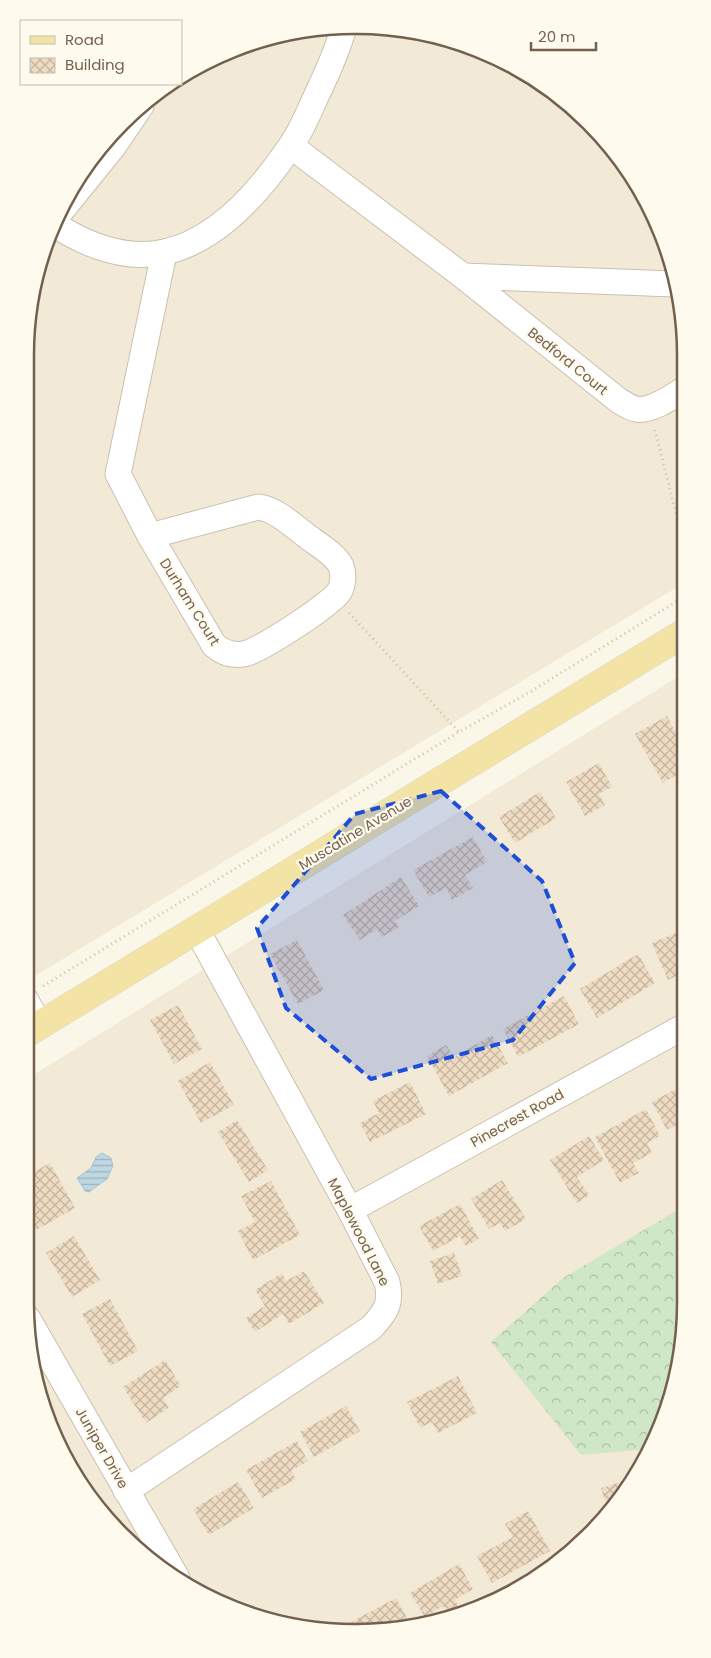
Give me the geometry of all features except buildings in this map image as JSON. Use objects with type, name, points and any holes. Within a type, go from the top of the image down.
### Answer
[{"type":"main road","name":"Muscatine Avenue","points":[[34,1028],[677,637]]},
{"type":"street","points":[[60,228],[82,240],[113,252],[144,254],[164,253],[183,247],[203,236],[244,204],[291,146],[339,47],[342,34]]},
{"type":"street","points":[[86,181],[120,136]]},
{"type":"street","name":"Bedford Court","points":[[291,146],[463,276],[618,400],[635,409],[641,409],[662,403],[677,394]]},
{"type":"street","name":"Durham Court","points":[[150,536],[258,507],[266,508],[285,520],[338,561],[342,568],[340,591],[332,600],[311,616],[244,655],[221,651],[214,645],[150,536],[118,474],[164,253]]},
{"type":"street","points":[[463,276],[669,284]]},
{"type":"street","name":"Maplewood Lane","points":[[126,1491],[358,1338],[381,1317],[387,1307],[389,1293],[387,1282],[350,1210],[197,930]]},
{"type":"street","name":"Pinecrest Road","points":[[350,1210],[677,1030]]},
{"type":"street","name":"Juniper Drive","points":[[35,1332],[169,1564]]},
{"type":"path","points":[[654,426],[677,517]]},
{"type":"path","points":[[34,992],[459,732],[530,692],[677,601]]},
{"type":"path","points":[[346,610],[459,732]]},
{"type":"highlighted area","points":[[441,791],[542,881],[575,963],[513,1040],[371,1079],[286,1008],[257,928],[355,814]]},
{"type":"shaded area","points":[[334,34],[377,34],[418,40],[479,58],[534,88],[583,128],[611,160],[644,213],[660,252],[671,293],[677,334],[677,587],[34,977],[34,334],[40,293],[58,232],[77,195],[100,160],[143,114],[160,100],[195,77],[232,58],[293,40]]},
{"type":"shaded area","points":[[677,677],[677,1324],[671,1365],[653,1426],[623,1481],[583,1530],[534,1570],[479,1600],[439,1613],[377,1624],[334,1624],[293,1618],[232,1600],[177,1570],[128,1530],[100,1498],[67,1445],[51,1406],[40,1365],[34,1324],[34,1074]]},
{"type":"green space","points":[[677,1210],[677,1324],[671,1365],[660,1406],[641,1450],[581,1455],[491,1342],[563,1278]]},
{"type":"water","points":[[102,1153],[111,1158],[113,1166],[107,1179],[89,1192],[85,1191],[77,1178],[91,1168],[96,1157]]}]
